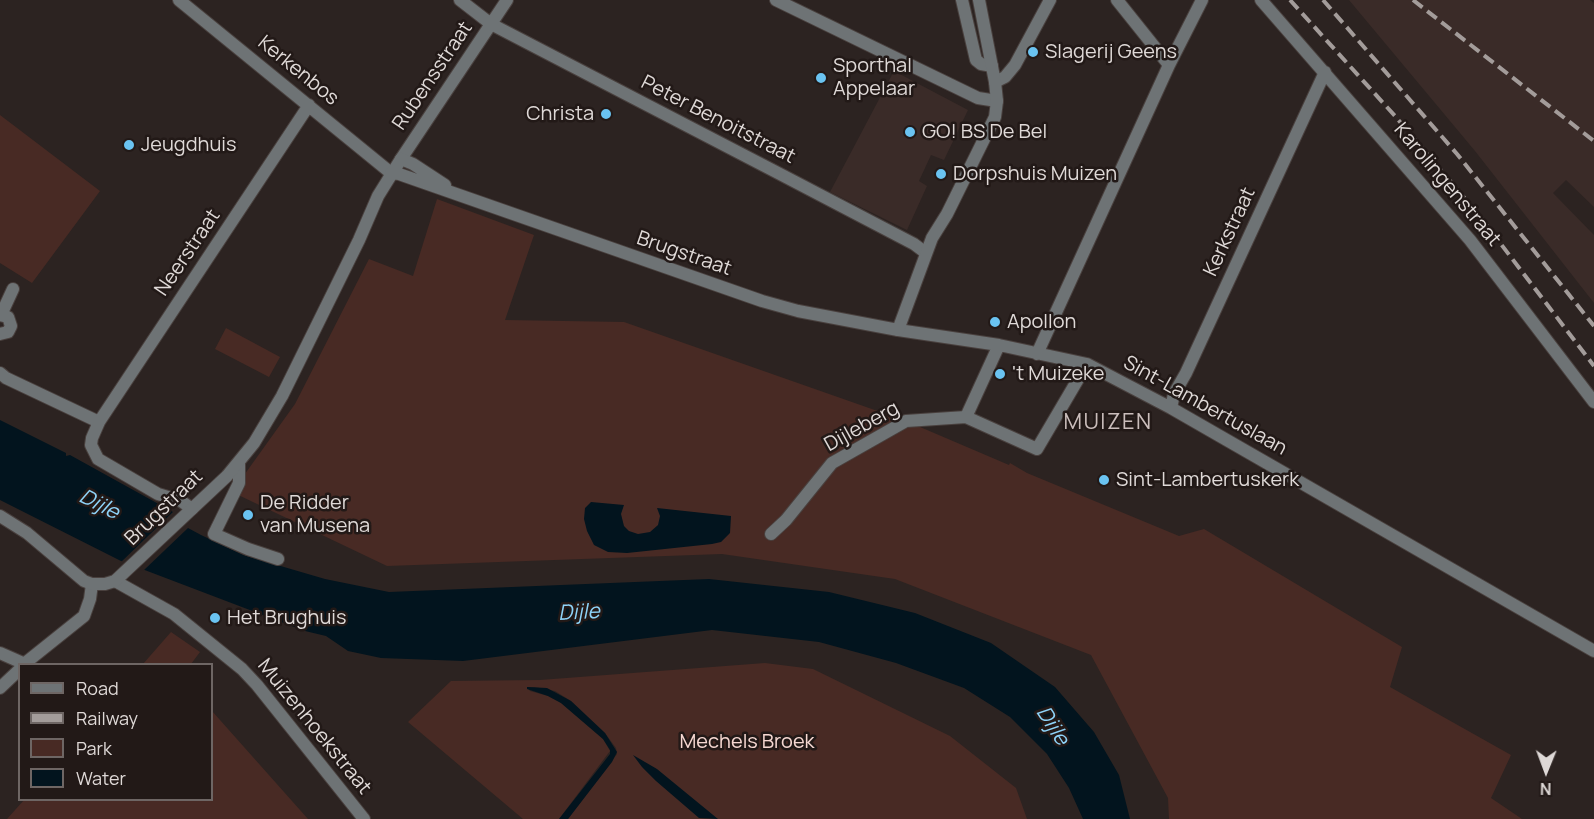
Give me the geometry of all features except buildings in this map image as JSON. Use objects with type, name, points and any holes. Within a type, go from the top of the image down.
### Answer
[{"type":"street","name":"Kerkenbos","points":[[179,0],[391,173]]},
{"type":"street","name":"Peter Benoitstraat","points":[[460,0],[491,24],[791,179],[914,244],[926,253]]},
{"type":"street","name":"Rubensstraat","points":[[391,173],[507,0]]},
{"type":"street","points":[[776,0],[978,98],[997,101]]},
{"type":"street","points":[[962,0],[976,60],[981,64],[992,66]]},
{"type":"street","points":[[898,330],[926,253],[994,117],[997,101],[995,82],[979,0]]},
{"type":"street","points":[[995,82],[1005,77],[1016,65],[1050,0]]},
{"type":"street","points":[[1117,0],[1169,65]]},
{"type":"street","points":[[1037,354],[1169,65],[1202,0]]},
{"type":"street","name":"Karolingenstraat","points":[[1261,0],[1470,240],[1594,402]]},
{"type":"street","name":"Kerkstraat","points":[[1171,408],[1174,394],[1186,373],[1325,72]]},
{"type":"street","name":"Neerstraat","points":[[189,511],[181,501],[158,494],[98,459],[91,445],[92,438],[99,422],[309,105]]},
{"type":"street","name":"Brugstraat","points":[[401,159],[413,164],[462,196]]},
{"type":"street","name":"Brugstraat","points":[[115,581],[239,463],[269,422],[391,173],[762,301],[798,311],[898,330]]},
{"type":"street","points":[[0,334],[8,332],[11,326],[8,317],[0,315],[13,289]]},
{"type":"street","name":"Sint-Lambertuslaan","points":[[898,330],[999,345],[1087,364],[1171,408],[1594,651]]},
{"type":"street","points":[[999,345],[966,417],[1037,449],[1087,364]]},
{"type":"street","points":[[0,373],[6,378],[99,422]]},
{"type":"street","name":"Dijleberg","points":[[771,534],[832,463],[906,421],[966,417]]},
{"type":"street","name":"Brugstraat","points":[[239,463],[239,483],[214,534],[278,559]]},
{"type":"street","points":[[0,516],[27,533],[78,577],[92,584],[115,581]]},
{"type":"street","name":"Muizenhoekstraat","points":[[115,581],[174,614],[242,669],[364,819]]},
{"type":"street","points":[[25,663],[84,616],[90,600],[92,584]]},
{"type":"street","points":[[0,653],[22,663]]},
{"type":"street","points":[[0,688],[18,671]]},
{"type":"shaded area","points":[[1349,0],[1590,0],[1594,3],[1594,207],[1566,180],[1553,193],[1594,235],[1594,303],[1475,151]]},
{"type":"shaded area","name":"GO! BS De Bel","points":[[894,71],[968,110],[944,160],[931,155],[919,181],[927,186],[907,230],[830,192]]},
{"type":"green space","points":[[0,115],[100,191],[32,283],[0,263]]},
{"type":"green space","points":[[437,199],[534,235],[505,320],[624,322],[906,421],[1179,536],[1204,529],[1402,647],[1390,687],[1511,755],[1491,798],[1522,819],[1169,819],[1168,798],[1091,655],[895,579],[722,554],[387,566],[232,492],[295,404],[369,259],[413,276]]},
{"type":"green space","points":[[226,328],[280,357],[269,377],[215,349]]},
{"type":"green space","points":[[171,632],[200,652],[192,663],[144,663]]},
{"type":"green space","name":"Mechels Broek","points":[[765,663],[813,669],[950,736],[1016,788],[1027,819],[568,819],[617,754],[616,748],[605,733],[571,701],[555,691],[527,687],[530,691],[548,696],[561,703],[603,739],[610,751],[559,819],[523,819],[408,722],[451,681],[540,680]]},
{"type":"green space","points":[[213,712],[308,819],[7,819],[23,801],[213,801]]},
{"type":"water","name":"Dijle","points":[[0,420],[66,453],[66,456],[70,455],[173,512],[188,528],[201,535],[243,555],[325,579],[389,592],[709,579],[829,592],[915,613],[991,643],[1055,687],[1094,732],[1119,775],[1130,819],[1083,819],[1069,788],[1047,754],[1010,717],[964,688],[896,663],[819,642],[712,630],[463,661],[381,658],[348,651],[326,636],[305,631],[121,561],[0,500]]},
{"type":"water","points":[[591,502],[624,505],[621,514],[624,526],[629,531],[638,534],[650,532],[658,525],[660,516],[657,508],[731,516],[730,533],[721,542],[712,544],[627,553],[608,552],[594,545],[587,531],[584,519],[585,508]]},
{"type":"water","points":[[527,687],[547,688],[571,701],[605,733],[617,752],[612,762],[568,819],[559,819],[610,754],[610,750],[603,739],[561,703],[527,689]]},
{"type":"water","points":[[633,755],[657,769],[718,819],[699,818],[656,781]]},
{"type":"pier","points":[[175,510],[190,525],[188,528],[143,571],[119,564]]},
{"type":"railway","points":[[1290,0],[1395,116],[1478,214],[1594,366]]},
{"type":"railway","points":[[1323,0],[1457,154],[1594,326]]},
{"type":"railway","points":[[1413,0],[1594,141]]},
{"type":"place","name":"Slagerij Geens","points":[[1033,52]]},
{"type":"place","name":"Sporthal Appelaar","points":[[821,78]]},
{"type":"place","name":"Christa","points":[[606,114]]},
{"type":"place","name":"GO! BS De Bel","points":[[910,132]]},
{"type":"place","name":"Jeugdhuis","points":[[129,145]]},
{"type":"place","name":"Dorpshuis Muizen","points":[[941,174]]},
{"type":"place","name":"Apollon","points":[[995,322]]},
{"type":"place","name":"'t Muizeke","points":[[1000,374]]},
{"type":"place","name":"Sint-Lambertuskerk","points":[[1104,480]]},
{"type":"place","name":"De Ridder van Musena","points":[[248,515]]},
{"type":"place","name":"Het Brughuis","points":[[215,618]]},
{"type":"district","name":"MUIZEN","points":[[1108,423]]}]
